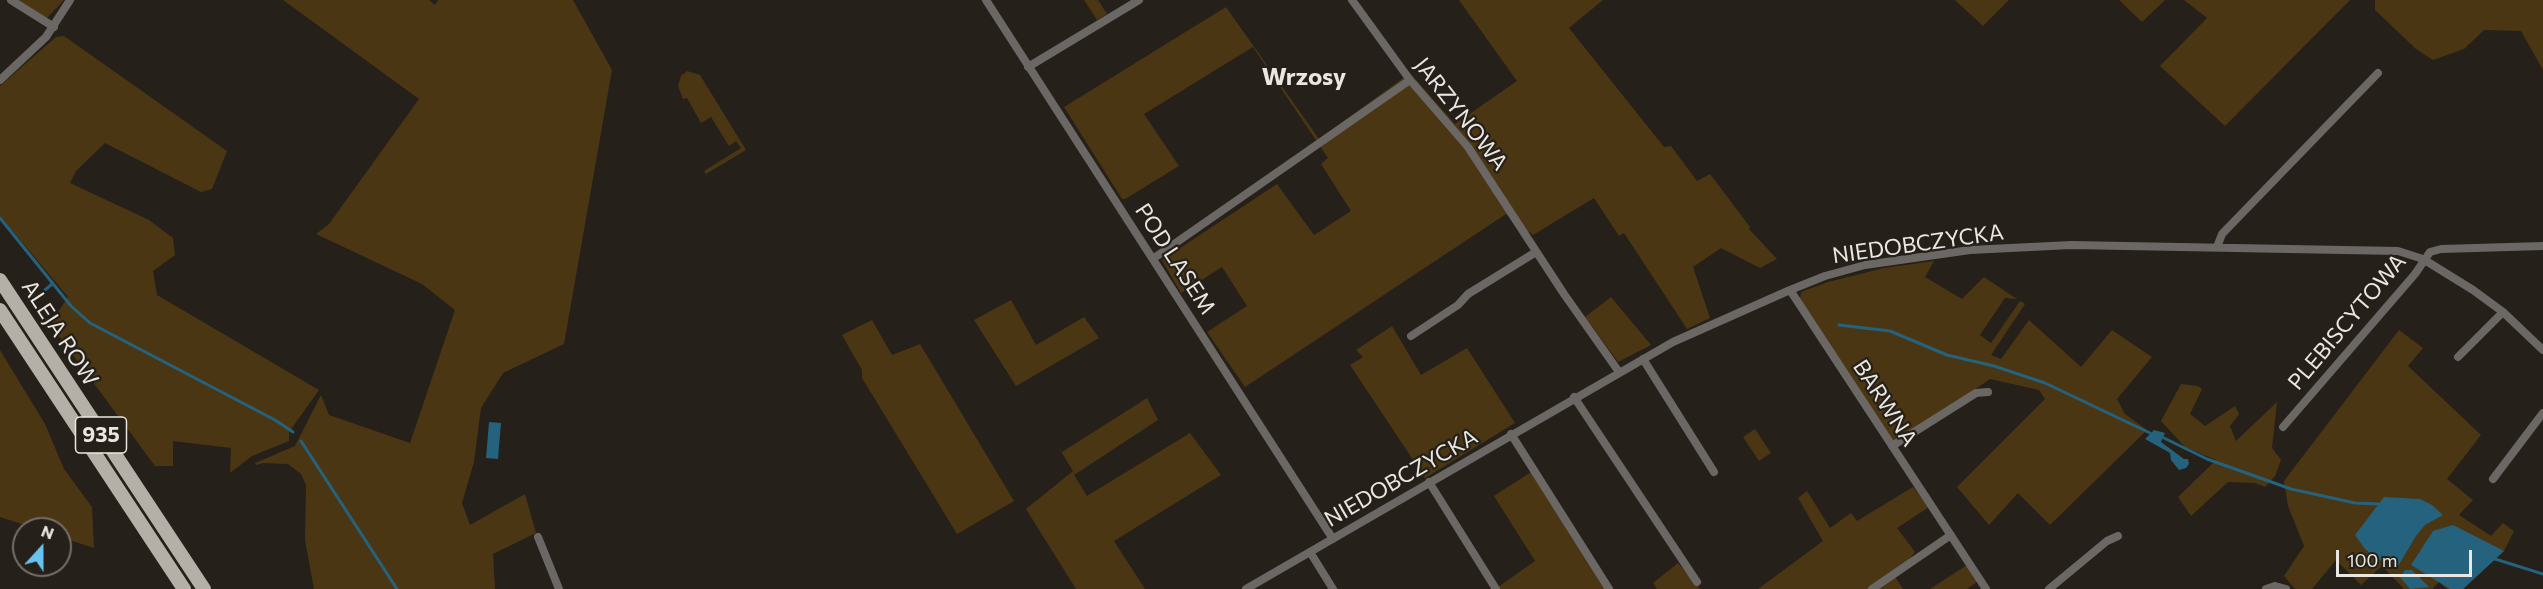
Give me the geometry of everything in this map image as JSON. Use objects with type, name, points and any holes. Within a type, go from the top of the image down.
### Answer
[{"type":"main road","name":"ALEJA ROW","points":[[0,280],[204,589]]},
{"type":"main road","name":"ALEJA ROW","points":[[0,310],[184,589]]},
{"type":"street","points":[[10,0],[54,27]]},
{"type":"street","points":[[0,80],[46,37],[70,0]]},
{"type":"street","name":"POD LASEM","points":[[986,0],[1333,539]]},
{"type":"street","points":[[1028,67],[1139,0]]},
{"type":"street","name":"JARZYNOWA","points":[[1352,0],[1410,80],[1468,147],[1536,252],[1619,372]]},
{"type":"street","points":[[2217,247],[2222,234],[2378,73]]},
{"type":"street","points":[[1154,258],[1410,80]]},
{"type":"street","name":"NIEDOBCZYCKA","points":[[1246,589],[1574,397],[1673,342],[1825,276],[1865,265],[1970,250],[2072,245],[2391,250],[2423,259]]},
{"type":"street","points":[[2423,259],[2430,252],[2437,250],[2543,246]]},
{"type":"street","points":[[1411,336],[1458,305],[1468,294],[1536,252]]},
{"type":"street","name":"PLEBISCYTOWA","points":[[2283,427],[2415,274],[2423,259],[2503,312],[2543,350]]},
{"type":"street","name":"BARWNA","points":[[1790,290],[1986,589]]},
{"type":"street","points":[[2458,357],[2503,312]]},
{"type":"street","points":[[1643,359],[1714,472]]},
{"type":"street","points":[[1892,446],[1976,393],[1988,392]]},
{"type":"street","points":[[1574,397],[1696,582]]},
{"type":"street","points":[[2493,479],[2543,413]]},
{"type":"street","points":[[1511,434],[1609,589]]},
{"type":"street","points":[[1430,482],[1496,589]]},
{"type":"street","points":[[1872,589],[1951,535]]},
{"type":"street","points":[[2049,589],[2107,541],[2118,536]]},
{"type":"street","points":[[538,537],[559,589]]},
{"type":"street","points":[[1310,552],[1333,589]]},
{"type":"street","points":[[2266,589],[2275,586],[2286,589]]},
{"type":"shaded area","points":[[16,0],[64,0],[47,18]]},
{"type":"shaded area","points":[[283,0],[429,0],[435,5],[438,0],[573,0],[612,70],[564,344],[503,373],[481,408],[474,462],[462,503],[470,525],[525,494],[536,533],[493,554],[495,589],[314,589],[305,540],[306,485],[301,474],[288,464],[256,465],[255,463],[295,446],[321,395],[329,415],[410,443],[455,310],[422,284],[316,234],[329,224],[419,99]]},
{"type":"shaded area","points":[[1084,0],[1098,0],[1107,14],[1097,20]]},
{"type":"shaded area","points":[[1459,0],[1603,0],[1569,28],[1664,147],[1671,146],[1697,181],[1710,174],[1750,227],[1749,229],[1777,259],[1760,268],[1721,248],[1693,267],[1710,318],[1687,329],[1624,233],[1619,236],[1594,198],[1533,235],[1506,214],[1245,387],[1207,332],[1247,306],[1222,267],[1181,293],[1162,260],[1277,184],[1314,235],[1351,211],[1321,164],[1328,158],[1253,47],[1144,114],[1179,166],[1125,199],[1122,199],[1064,107],[1226,7],[1319,139],[1410,73],[1455,124],[1517,81]]},
{"type":"shaded area","points":[[1955,0],[2009,0],[1983,26]]},
{"type":"shaded area","points":[[2119,0],[2165,0],[2142,22]]},
{"type":"shaded area","points":[[2184,0],[2350,0],[2225,126],[2160,66],[2207,18]]},
{"type":"shaded area","points":[[2375,0],[2543,0],[2543,70],[2521,31],[2484,30],[2464,49],[2433,60],[2416,49],[2375,10]]},
{"type":"shaded area","points":[[64,36],[227,151],[212,189],[201,192],[105,143],[76,171],[70,183],[149,220],[173,238],[175,255],[153,271],[157,295],[319,390],[289,432],[289,441],[252,456],[230,473],[231,448],[173,441],[173,466],[155,466],[50,324],[68,297],[0,216],[0,86],[56,37]]},
{"type":"shaded area","points":[[687,71],[700,75],[746,150],[706,174],[704,171],[741,148],[736,141],[729,146],[711,117],[701,123],[687,98],[683,99],[678,86],[681,76]]},
{"type":"shaded area","points":[[1934,261],[1925,277],[1962,299],[1984,277],[2017,299],[2005,298],[1980,335],[1991,343],[2020,301],[2025,304],[1991,355],[2001,359],[2029,320],[2081,367],[2112,330],[2152,357],[2117,399],[2125,414],[2147,430],[2050,525],[2018,493],[1989,525],[1957,487],[2045,399],[2039,390],[1990,379],[1895,445],[1800,301],[1801,292],[1828,282],[1884,268]]},
{"type":"shaded area","points":[[1611,297],[1651,345],[1618,362],[1585,317]]},
{"type":"shaded area","points":[[1011,300],[1036,345],[1084,317],[1099,338],[1016,386],[974,320]]},
{"type":"shaded area","points":[[872,320],[892,355],[920,344],[1014,501],[957,534],[862,378],[862,370],[842,335]]},
{"type":"shaded area","points":[[1392,326],[1421,375],[1467,348],[1515,423],[1425,478],[1350,365],[1363,357],[1356,350]]},
{"type":"shaded area","points":[[2399,330],[2423,348],[2408,366],[2481,435],[2447,479],[2473,500],[2459,515],[2491,536],[2503,523],[2514,531],[2504,551],[2463,589],[2447,589],[2439,582],[2432,589],[2404,589],[2382,566],[2361,585],[2336,560],[2312,589],[2295,589],[2284,576],[2304,546],[2288,506],[2284,481]]},
{"type":"shaded area","points":[[0,350],[45,424],[64,469],[92,507],[94,548],[72,541],[72,517],[12,517],[12,521],[0,517]]},
{"type":"shaded area","points":[[2181,384],[2198,386],[2202,389],[2190,414],[2205,426],[2235,406],[2239,414],[2230,426],[2236,441],[2277,402],[2272,448],[2281,460],[2275,476],[2265,487],[2255,483],[2228,482],[2191,516],[2178,497],[2216,460],[2185,447],[2161,421]]},
{"type":"shaded area","points":[[1147,398],[1158,420],[1074,475],[1087,496],[1190,433],[1221,475],[1114,541],[1145,589],[1076,589],[1026,509],[1073,471],[1057,445],[1062,452]]},
{"type":"shaded area","points":[[1755,429],[1771,453],[1759,461],[1743,437]]},
{"type":"shaded area","points":[[1531,472],[1605,589],[1499,589],[1498,587],[1535,561],[1494,496]]},
{"type":"shaded area","points":[[1913,487],[1929,507],[1897,528],[1915,552],[1895,577],[1903,589],[1758,589],[1823,541],[1798,498],[1807,491],[1830,528],[1851,513],[1857,521]]},
{"type":"shaded area","points":[[1678,563],[1700,589],[1657,589],[1653,583]]},
{"type":"shaded area","points":[[1967,565],[1978,581],[1967,589],[1930,589]]},
{"type":"water","points":[[489,422],[501,423],[498,459],[486,458]]},
{"type":"water","points":[[2154,430],[2165,433],[2161,442],[2184,459],[2188,459],[2189,464],[2186,468],[2179,470],[2171,460],[2170,453],[2145,439]]},
{"type":"water","points":[[2384,497],[2420,499],[2432,505],[2443,515],[2425,525],[2398,566],[2379,560],[2365,549],[2355,535]]},
{"type":"water","points":[[2453,525],[2504,551],[2463,589],[2450,589],[2411,565],[2433,531]]},
{"type":"water","points":[[2405,570],[2412,570],[2429,587],[2410,589],[2400,577]]},
{"type":"waterway","points":[[0,218],[71,306],[90,323],[275,420],[293,432]]},
{"type":"waterway","points":[[45,290],[52,284]]},
{"type":"waterway","points":[[29,300],[35,296]]},
{"type":"waterway","points":[[1839,325],[1890,331],[1947,355],[1994,366],[2045,383],[2150,433]]},
{"type":"waterway","points":[[2164,438],[2207,459],[2291,489],[2355,503],[2379,504]]},
{"type":"waterway","points":[[301,441],[397,589]]},
{"type":"waterway","points":[[2492,558],[2543,574]]},
{"type":"district","name":"Wrzosy","points":[[1304,77]]}]
